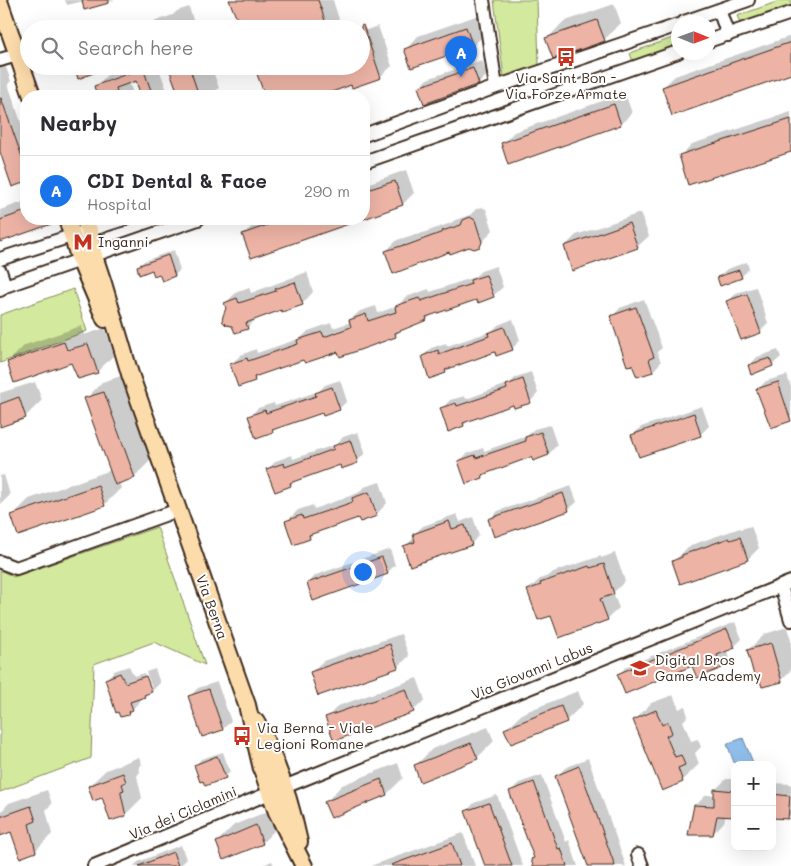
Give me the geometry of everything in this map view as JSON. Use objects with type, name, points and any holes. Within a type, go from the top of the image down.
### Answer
[{"type":"main road","points":[[0,4],[20,63]]},
{"type":"main road","points":[[24,75],[30,90]]},
{"type":"main road","name":"Via Berna","points":[[69,225],[87,258],[130,374],[247,705],[272,751],[277,790],[293,814],[304,865]]},
{"type":"main road","name":"Via Berna","points":[[87,225],[87,258]]},
{"type":"street","points":[[483,0],[496,87]]},
{"type":"street","points":[[704,15],[748,0]]},
{"type":"street","points":[[719,10],[728,35]]},
{"type":"street","points":[[716,39],[791,13]]},
{"type":"street","points":[[370,133],[496,87],[671,27]]},
{"type":"street","points":[[370,160],[671,54]]},
{"type":"street","points":[[0,60],[17,55]]},
{"type":"street","points":[[0,259],[73,235],[87,225]]},
{"type":"street","points":[[0,271],[3,288],[181,225]]},
{"type":"street","points":[[0,562],[16,568],[178,510]]},
{"type":"street","points":[[786,584],[791,620]]},
{"type":"street","name":"Via Giovanni Labus","points":[[277,790],[786,584]]},
{"type":"street","name":"Via dei Ciclamini","points":[[94,866],[277,790]]},
{"type":"green space","points":[[494,0],[537,0],[539,66],[504,77]]},
{"type":"green space","points":[[782,0],[791,0],[791,7],[741,25],[737,16]]},
{"type":"green space","points":[[671,38],[671,48],[633,62],[630,53]]},
{"type":"green space","points":[[73,289],[87,331],[0,363],[0,315]]},
{"type":"green space","points":[[157,527],[205,665],[154,642],[94,664],[91,758],[0,792],[0,570],[14,577]]},
{"type":"water","points":[[743,738],[752,761],[733,761],[727,744]]},
{"type":"building","points":[[82,0],[109,0],[109,3],[84,10]]},
{"type":"building","points":[[229,0],[318,0],[325,20],[237,20]]},
{"type":"building","points":[[597,20],[605,41],[553,59],[545,38]]},
{"type":"building","points":[[466,27],[473,47],[411,68],[404,49]]},
{"type":"building","points":[[791,42],[791,74],[672,116],[662,87]]},
{"type":"building","points":[[370,46],[381,78],[352,88],[351,85],[337,90],[263,90],[257,75],[370,75]]},
{"type":"building","points":[[473,68],[479,84],[424,104],[418,87]]},
{"type":"building","points":[[77,75],[88,75],[78,79]]},
{"type":"building","points":[[124,75],[146,75],[151,90],[139,90],[136,81],[116,88],[116,90],[95,90],[94,86]]},
{"type":"building","points":[[171,75],[192,75],[197,90],[177,90]]},
{"type":"building","points":[[1,98],[20,151],[20,184],[12,187],[0,152]]},
{"type":"building","points":[[614,104],[621,125],[508,165],[501,143]]},
{"type":"building","points":[[791,119],[791,152],[688,185],[679,155]]},
{"type":"building","points":[[395,181],[403,205],[370,217],[370,189]]},
{"type":"building","points":[[20,213],[20,225],[48,225],[0,242],[0,220]]},
{"type":"building","points":[[470,217],[475,220],[482,242],[480,247],[474,249],[469,247],[450,254],[449,252],[393,274],[385,251],[405,246],[461,225],[463,220]]},
{"type":"building","points":[[629,223],[638,248],[572,271],[564,246]]},
{"type":"building","points":[[268,225],[346,225],[251,258],[242,234]]},
{"type":"building","points":[[168,255],[175,276],[162,281],[159,274],[154,276],[152,270],[139,275],[137,266]]},
{"type":"building","points":[[739,270],[742,278],[720,286],[717,277]]},
{"type":"building","points":[[486,275],[494,297],[478,303],[476,300],[426,317],[427,320],[395,333],[396,337],[340,357],[338,352],[305,363],[303,360],[254,377],[255,381],[238,387],[230,364],[247,358],[248,361],[298,344],[297,340],[322,332],[324,337],[351,327],[349,320],[366,314],[368,321],[396,312],[395,306],[419,298],[421,301],[471,284],[470,280]]},
{"type":"building","points":[[295,282],[303,305],[282,312],[281,310],[246,323],[248,329],[235,333],[232,326],[226,325],[222,321],[226,308],[224,303],[237,298],[239,303],[276,291],[275,289]]},
{"type":"building","points":[[747,294],[761,333],[741,340],[726,301]]},
{"type":"building","points":[[636,307],[654,357],[649,359],[653,372],[637,377],[632,365],[627,366],[610,316]]},
{"type":"building","points":[[504,327],[513,350],[496,356],[495,352],[445,370],[446,373],[429,379],[422,356],[438,350],[439,354],[489,336],[488,333]]},
{"type":"building","points":[[64,342],[67,350],[88,344],[98,373],[78,379],[71,363],[14,383],[7,362]]},
{"type":"building","points":[[770,358],[773,366],[751,375],[748,365]]},
{"type":"building","points":[[523,379],[531,403],[514,408],[513,405],[463,423],[464,426],[448,432],[440,408],[456,403],[457,406],[507,389],[506,385]]},
{"type":"building","points":[[778,382],[791,421],[771,428],[756,389]]},
{"type":"building","points":[[332,387],[340,410],[323,416],[322,413],[272,430],[273,433],[256,439],[248,416],[265,410],[266,413],[316,396],[315,393]]},
{"type":"building","points":[[104,392],[135,478],[115,485],[84,398]]},
{"type":"building","points":[[19,397],[26,418],[0,427],[0,404]]},
{"type":"building","points":[[694,413],[701,436],[639,457],[631,435]]},
{"type":"building","points":[[541,432],[549,455],[533,461],[531,457],[482,475],[483,478],[466,484],[458,461],[475,455],[476,458],[526,441],[525,437]]},
{"type":"building","points":[[350,440],[358,463],[341,469],[340,465],[290,483],[291,486],[275,492],[266,469],[284,463],[285,467],[334,449],[333,446]]},
{"type":"building","points":[[98,485],[105,506],[18,536],[11,515]]},
{"type":"building","points":[[369,492],[377,516],[360,522],[358,518],[309,535],[310,539],[293,545],[285,521],[302,515],[303,519],[353,502],[352,498]]},
{"type":"building","points":[[563,493],[569,511],[494,537],[488,519]]},
{"type":"building","points":[[449,521],[452,529],[465,525],[472,545],[410,566],[403,546],[415,542],[413,534]]},
{"type":"building","points":[[740,537],[748,560],[680,584],[672,561],[682,557],[682,555],[729,538],[730,540]]},
{"type":"building","points":[[382,557],[388,574],[313,601],[307,583]]},
{"type":"building","points":[[604,564],[614,594],[600,599],[608,620],[559,638],[551,616],[538,620],[527,590],[541,585],[540,583],[589,566],[590,568]]},
{"type":"building","points":[[727,629],[735,648],[717,655],[722,668],[697,678],[692,666],[625,694],[617,674]]},
{"type":"building","points":[[771,643],[782,682],[762,687],[759,678],[755,679],[747,650]]},
{"type":"building","points":[[390,644],[398,668],[318,696],[310,672]]},
{"type":"building","points":[[120,673],[125,683],[146,676],[152,692],[144,695],[145,697],[130,702],[133,710],[128,712],[129,715],[120,717],[118,712],[116,713],[105,679]]},
{"type":"building","points":[[209,689],[223,730],[202,737],[188,696]]},
{"type":"building","points":[[406,689],[414,712],[334,741],[325,717]]},
{"type":"building","points":[[561,706],[567,722],[511,744],[504,729]]},
{"type":"building","points":[[656,710],[662,725],[668,722],[672,733],[666,736],[675,757],[681,755],[685,765],[678,768],[683,782],[662,791],[633,720]]},
{"type":"building","points":[[471,743],[478,759],[420,782],[414,765]]},
{"type":"building","points":[[217,756],[226,778],[205,786],[203,781],[200,782],[194,765]]},
{"type":"building","points":[[579,766],[615,866],[588,866],[555,776]]},
{"type":"building","points":[[123,773],[126,782],[122,784],[124,790],[121,791],[121,794],[126,816],[110,821],[102,798],[93,801],[88,786]]},
{"type":"building","points":[[381,779],[387,795],[331,818],[324,802]]},
{"type":"building","points":[[534,782],[558,849],[561,848],[567,866],[533,866],[531,859],[534,858],[509,791]]},
{"type":"building","points":[[714,789],[731,791],[731,817],[717,816],[713,835],[688,835],[694,805],[714,806]]},
{"type":"building","points":[[776,794],[790,796],[788,819],[776,818]]},
{"type":"building","points":[[489,803],[512,866],[485,866],[465,811]]},
{"type":"building","points":[[31,806],[36,821],[29,824],[36,852],[20,858],[11,832],[0,836],[0,817]]},
{"type":"building","points":[[256,825],[263,844],[223,860],[216,842]]},
{"type":"building","points":[[452,843],[460,866],[391,865]]},
{"type":"building","points":[[173,852],[178,866],[139,866]]},
{"type":"place","name":"Via Saint Bon - Via Forze Armate","points":[[566,57]]},
{"type":"place","name":"CDI Dental & Face","points":[[461,77]]},
{"type":"place","name":"Inganni","points":[[83,242]]},
{"type":"place","name":"Digital Bros Game Academy","points":[[640,668]]},
{"type":"place","name":"Via Berna - Viale Legioni Romane","points":[[242,736]]}]
